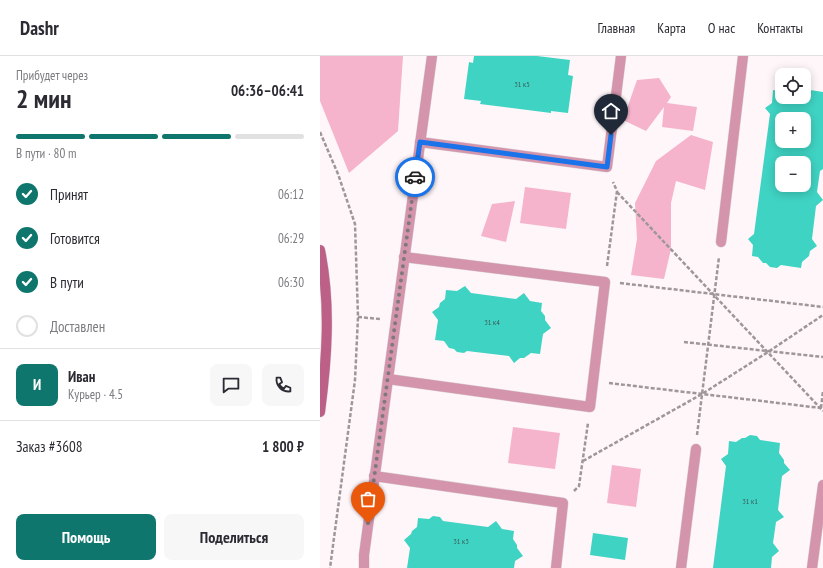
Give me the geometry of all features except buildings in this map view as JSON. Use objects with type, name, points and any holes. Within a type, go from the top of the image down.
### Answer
[{"type":"main road","points":[[320,250],[324,270],[327,319],[325,375],[320,412]]},
{"type":"lane","points":[[364,568],[364,555],[374,476],[432,56]]},
{"type":"lane","points":[[420,142],[607,167],[621,56]]},
{"type":"lane","points":[[721,242],[743,56]]},
{"type":"lane","points":[[388,379],[590,406],[605,282],[404,257]]},
{"type":"lane","points":[[681,568],[696,449]]},
{"type":"lane","points":[[374,476],[563,503],[556,568]]},
{"type":"lane","points":[[812,568],[823,485]]},
{"type":"path","points":[[320,132],[338,174],[356,224],[358,317],[355,380],[330,568]]},
{"type":"path","points":[[607,167],[617,191],[822,409]]},
{"type":"path","points":[[617,191],[605,282],[823,307]]},
{"type":"path","points":[[696,449],[721,242]]},
{"type":"path","points":[[583,461],[702,394],[823,315]]},
{"type":"path","points":[[358,317],[396,321]]},
{"type":"path","points":[[684,342],[823,357]]},
{"type":"path","points":[[593,382],[822,409]]},
{"type":"path","points":[[822,409],[823,391]]},
{"type":"path","points":[[563,503],[579,486],[590,406]]},
{"type":"shaded area","points":[[320,56],[403,56],[398,131],[349,173],[320,101]]},
{"type":"shaded area","points":[[659,78],[671,97],[667,103],[697,107],[693,131],[662,127],[664,107],[646,131],[623,120],[637,80]]},
{"type":"shaded area","points":[[691,135],[713,142],[705,190],[676,181],[671,203],[671,249],[664,279],[631,275],[637,239],[635,203],[656,161]]},
{"type":"shaded area","points":[[525,187],[571,193],[566,229],[520,223]]},
{"type":"shaded area","points":[[515,201],[506,242],[481,236],[492,204]]},
{"type":"shaded area","points":[[513,427],[560,433],[555,469],[508,463]]},
{"type":"shaded area","points":[[612,465],[641,469],[636,507],[607,503]]},
{"type":"way so far","points":[[368,523],[415,177]]},
{"type":"route","points":[[415,177],[420,142],[607,167],[611,135]]}]
